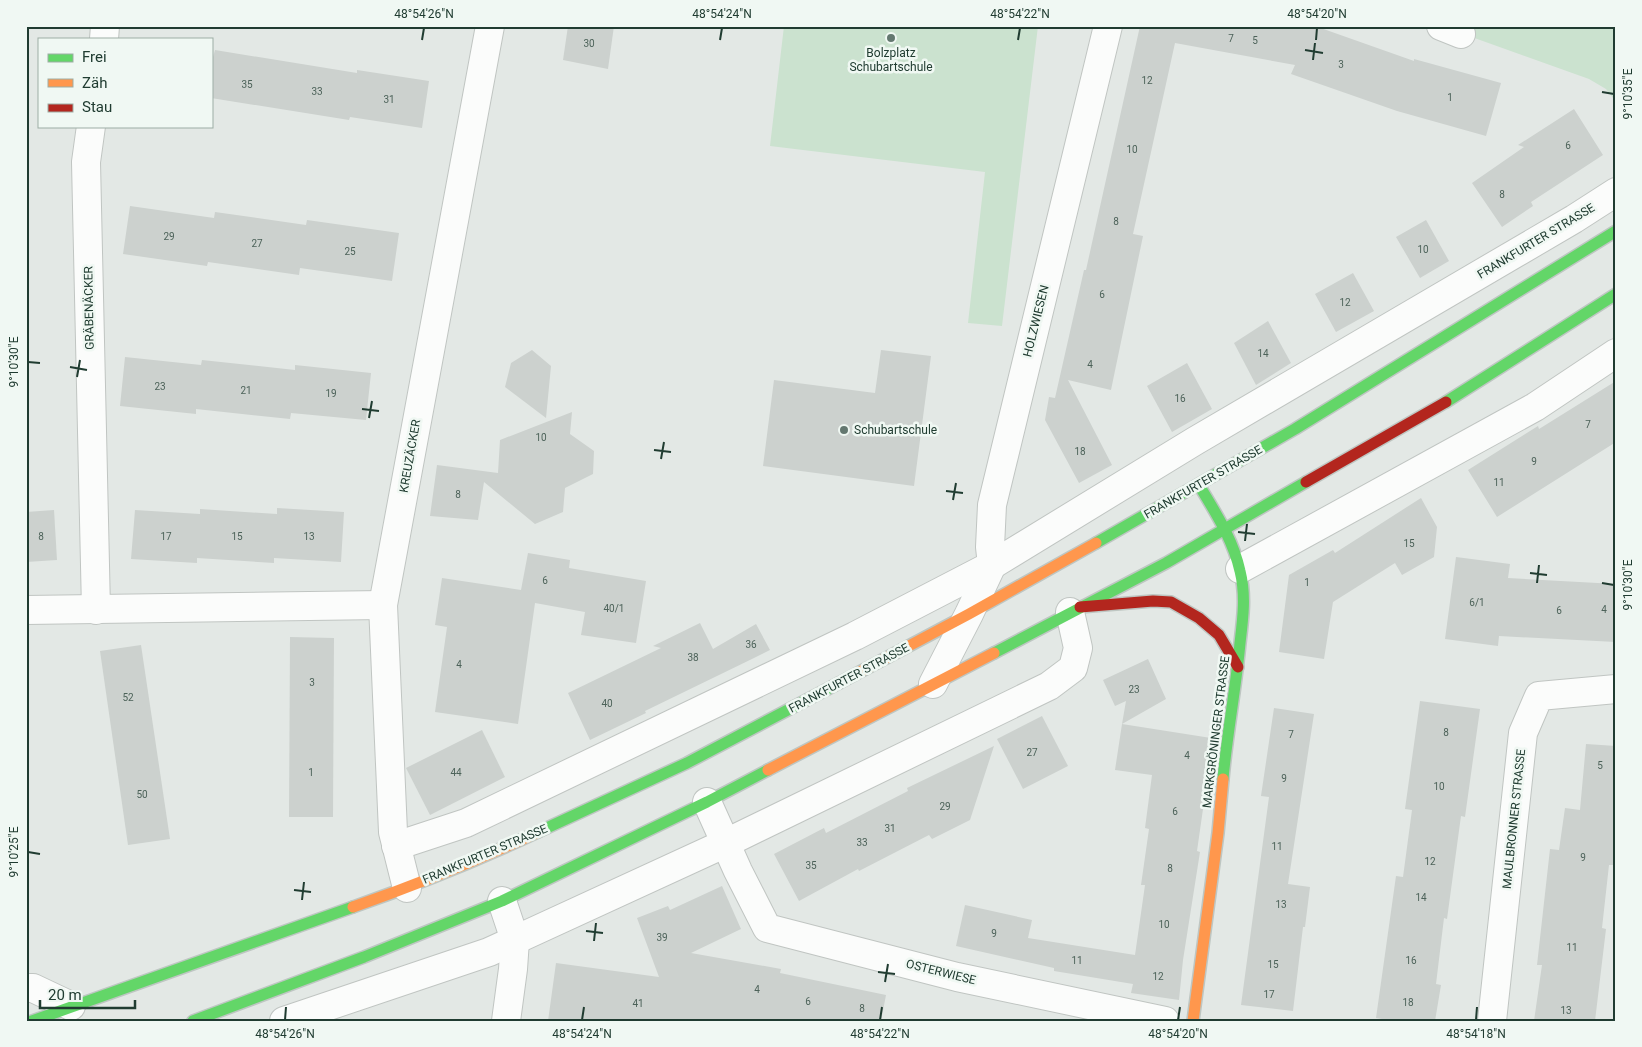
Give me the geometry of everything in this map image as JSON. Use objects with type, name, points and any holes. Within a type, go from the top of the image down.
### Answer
[{"type":"main road","name":"FRANKFURTER STRASSE","points":[[32,1021],[407,888],[490,854],[687,763],[969,614],[1199,485],[1304,424],[1616,231]]},
{"type":"main road","points":[[193,1021],[364,957],[502,900],[707,802],[1166,563],[1468,389],[1616,294]]},
{"type":"main road","name":"MARKGRÖNINGER STRASSE","points":[[1194,1021],[1244,606],[1244,585],[1240,569],[1225,529],[1199,485]]},
{"type":"main road","points":[[1075,609],[1153,601],[1171,602],[1199,618],[1219,635],[1238,667]]},
{"type":"street","name":"KREUZÄCKER","points":[[407,888],[393,832],[383,605],[490,26]]},
{"type":"street","name":"HOLZWIESEN","points":[[933,684],[992,565],[990,547],[992,505],[1108,26]]},
{"type":"street","name":"GRÄBENÄCKER","points":[[91,128],[86,162],[96,610]]},
{"type":"street","name":"FRANKFURTER STRASSE","points":[[396,846],[466,824],[855,636],[992,565],[1194,442],[1566,224],[1616,192]]},
{"type":"street","points":[[1240,569],[1535,407],[1616,353]]},
{"type":"street","points":[[26,610],[383,605]]},
{"type":"street","points":[[284,1021],[489,952],[726,843],[1049,686],[1073,668],[1078,648],[1075,609]]},
{"type":"street","name":"MAULBRONNER STRASSE","points":[[1492,1021],[1523,732],[1539,696],[1616,689]]},
{"type":"street","name":"OSTERWIESE","points":[[707,802],[738,871],[767,928],[957,977],[1165,1021]]},
{"type":"street","points":[[502,900],[515,940],[506,1021]]},
{"type":"street","points":[[26,988],[33,988],[71,1006]]},
{"type":"green space","points":[[784,26],[1038,26],[1002,326],[968,323],[985,172],[770,146]]},
{"type":"green space","points":[[1441,26],[1616,26],[1616,102],[1606,89],[1589,79]]},
{"type":"building","points":[[568,26],[614,26],[608,69],[563,60]]},
{"type":"building","points":[[1140,26],[1315,26],[1414,61],[1414,59],[1501,83],[1486,136],[1397,111],[1291,74],[1295,65],[1175,43],[1133,234],[1143,236],[1111,390],[1068,380],[1112,465],[1079,483],[1045,420],[1049,397],[1055,398],[1084,270],[1086,270]]},
{"type":"building","points":[[215,50],[357,73],[357,70],[429,81],[422,128],[350,117],[349,120],[212,98],[212,60]]},
{"type":"building","points":[[1574,109],[1603,155],[1531,202],[1533,206],[1502,227],[1472,183],[1524,147],[1518,145]]},
{"type":"building","points":[[130,206],[214,218],[215,212],[306,225],[307,220],[399,233],[392,281],[300,268],[299,275],[208,262],[207,266],[123,254]]},
{"type":"building","points":[[1426,220],[1449,261],[1420,278],[1396,237]]},
{"type":"building","points":[[1353,273],[1374,311],[1336,332],[1315,294]]},
{"type":"building","points":[[1268,321],[1291,363],[1256,385],[1234,343]]},
{"type":"building","points":[[532,350],[551,366],[546,418],[505,387],[511,363]]},
{"type":"building","name":"Schubartschule","points":[[881,350],[931,356],[914,486],[763,466],[774,380],[875,393]]},
{"type":"building","points":[[125,357],[201,365],[202,360],[295,370],[295,365],[371,373],[366,420],[291,413],[290,419],[196,409],[196,414],[120,406]]},
{"type":"building","points":[[1187,363],[1212,409],[1172,432],[1147,386]]},
{"type":"building","points":[[1616,381],[1616,442],[1497,517],[1468,470],[1538,426],[1539,429]]},
{"type":"building","points":[[572,412],[570,434],[594,451],[593,474],[565,488],[563,512],[535,524],[484,482],[478,520],[430,516],[437,465],[498,473],[500,440]]},
{"type":"building","points":[[1421,498],[1437,527],[1434,557],[1402,575],[1395,563],[1333,602],[1324,659],[1279,652],[1289,575],[1333,550],[1335,553]]},
{"type":"building","points":[[277,508],[344,512],[341,562],[274,558],[274,563],[197,558],[197,563],[131,559],[135,510],[200,514],[200,509],[277,514]]},
{"type":"building","points":[[54,510],[57,560],[26,562],[26,512]]},
{"type":"building","points":[[528,553],[570,560],[569,568],[646,581],[636,643],[581,635],[585,612],[535,603],[518,724],[435,712],[447,627],[435,625],[442,578],[521,590]]},
{"type":"building","points":[[1456,557],[1510,564],[1508,578],[1616,584],[1616,642],[1499,636],[1498,646],[1445,639]]},
{"type":"building","points":[[700,623],[713,649],[756,624],[770,650],[590,740],[568,693],[661,648],[653,646]]},
{"type":"building","points":[[290,637],[334,638],[333,817],[289,817]]},
{"type":"building","points":[[141,645],[170,839],[128,845],[100,651]]},
{"type":"building","points":[[1148,659],[1166,699],[1122,724],[1126,701],[1115,706],[1103,680]]},
{"type":"building","points":[[1420,701],[1480,709],[1465,817],[1461,816],[1447,919],[1444,918],[1436,984],[1441,985],[1435,1021],[1394,1021],[1376,1018],[1396,876],[1403,877],[1412,810],[1405,809]]},
{"type":"building","points":[[1274,708],[1314,714],[1288,884],[1310,887],[1305,927],[1303,927],[1293,1011],[1241,1005],[1269,797],[1261,796]]},
{"type":"building","points":[[1042,716],[1068,766],[1023,789],[997,739]]},
{"type":"building","points":[[1122,724],[1211,738],[1202,794],[1205,795],[1197,851],[1200,852],[1183,960],[1179,1000],[1131,993],[1133,984],[1054,971],[1054,968],[956,946],[965,905],[1032,920],[1028,938],[1135,955],[1145,885],[1141,885],[1149,829],[1145,828],[1152,775],[1115,770]]},
{"type":"building","points":[[482,730],[505,777],[430,815],[406,768]]},
{"type":"building","points":[[1586,744],[1616,746],[1616,865],[1609,865],[1602,928],[1606,929],[1595,1021],[1534,1021],[1542,965],[1537,965],[1550,849],[1559,850],[1565,808],[1580,810]]},
{"type":"building","points":[[994,746],[970,820],[932,839],[929,835],[859,871],[858,869],[799,901],[774,854],[824,828],[826,833],[908,791],[907,788]]},
{"type":"building","points":[[722,886],[741,929],[691,953],[781,969],[780,973],[886,995],[881,1021],[548,1021],[556,963],[659,977],[637,918],[668,906],[670,910]]},
{"type":"traffic: fast","points":[[1096,543],[1295,429],[1616,231]]},
{"type":"traffic: fast","points":[[1446,402],[1616,294]]},
{"type":"traffic: fast","points":[[994,653],[1166,563],[1306,482]]},
{"type":"traffic: fast","points":[[1199,485],[1223,526],[1233,548],[1243,589],[1242,625],[1223,779]]},
{"type":"traffic: fast","points":[[538,832],[687,763],[839,683]]},
{"type":"traffic: fast","points":[[193,1021],[364,957],[502,901],[707,802],[768,770]]},
{"type":"traffic: fast","points":[[32,1021],[353,907]]},
{"type":"traffic: slow","points":[[839,683],[969,614],[1096,543]]},
{"type":"traffic: slow","points":[[768,770],[994,653]]},
{"type":"traffic: slow","points":[[1193,1021],[1218,833],[1223,779]]},
{"type":"traffic: slow","points":[[353,907],[447,872],[538,832]]},
{"type":"traffic: jam","points":[[1306,482],[1446,402]]},
{"type":"traffic: jam","points":[[1080,607],[1153,601],[1171,602],[1199,618],[1219,635],[1238,667]]},
{"type":"place","name":"Bolzplatz Schubartschule","points":[[891,38]]},
{"type":"place","name":"Schubartschule","points":[[844,430]]}]
